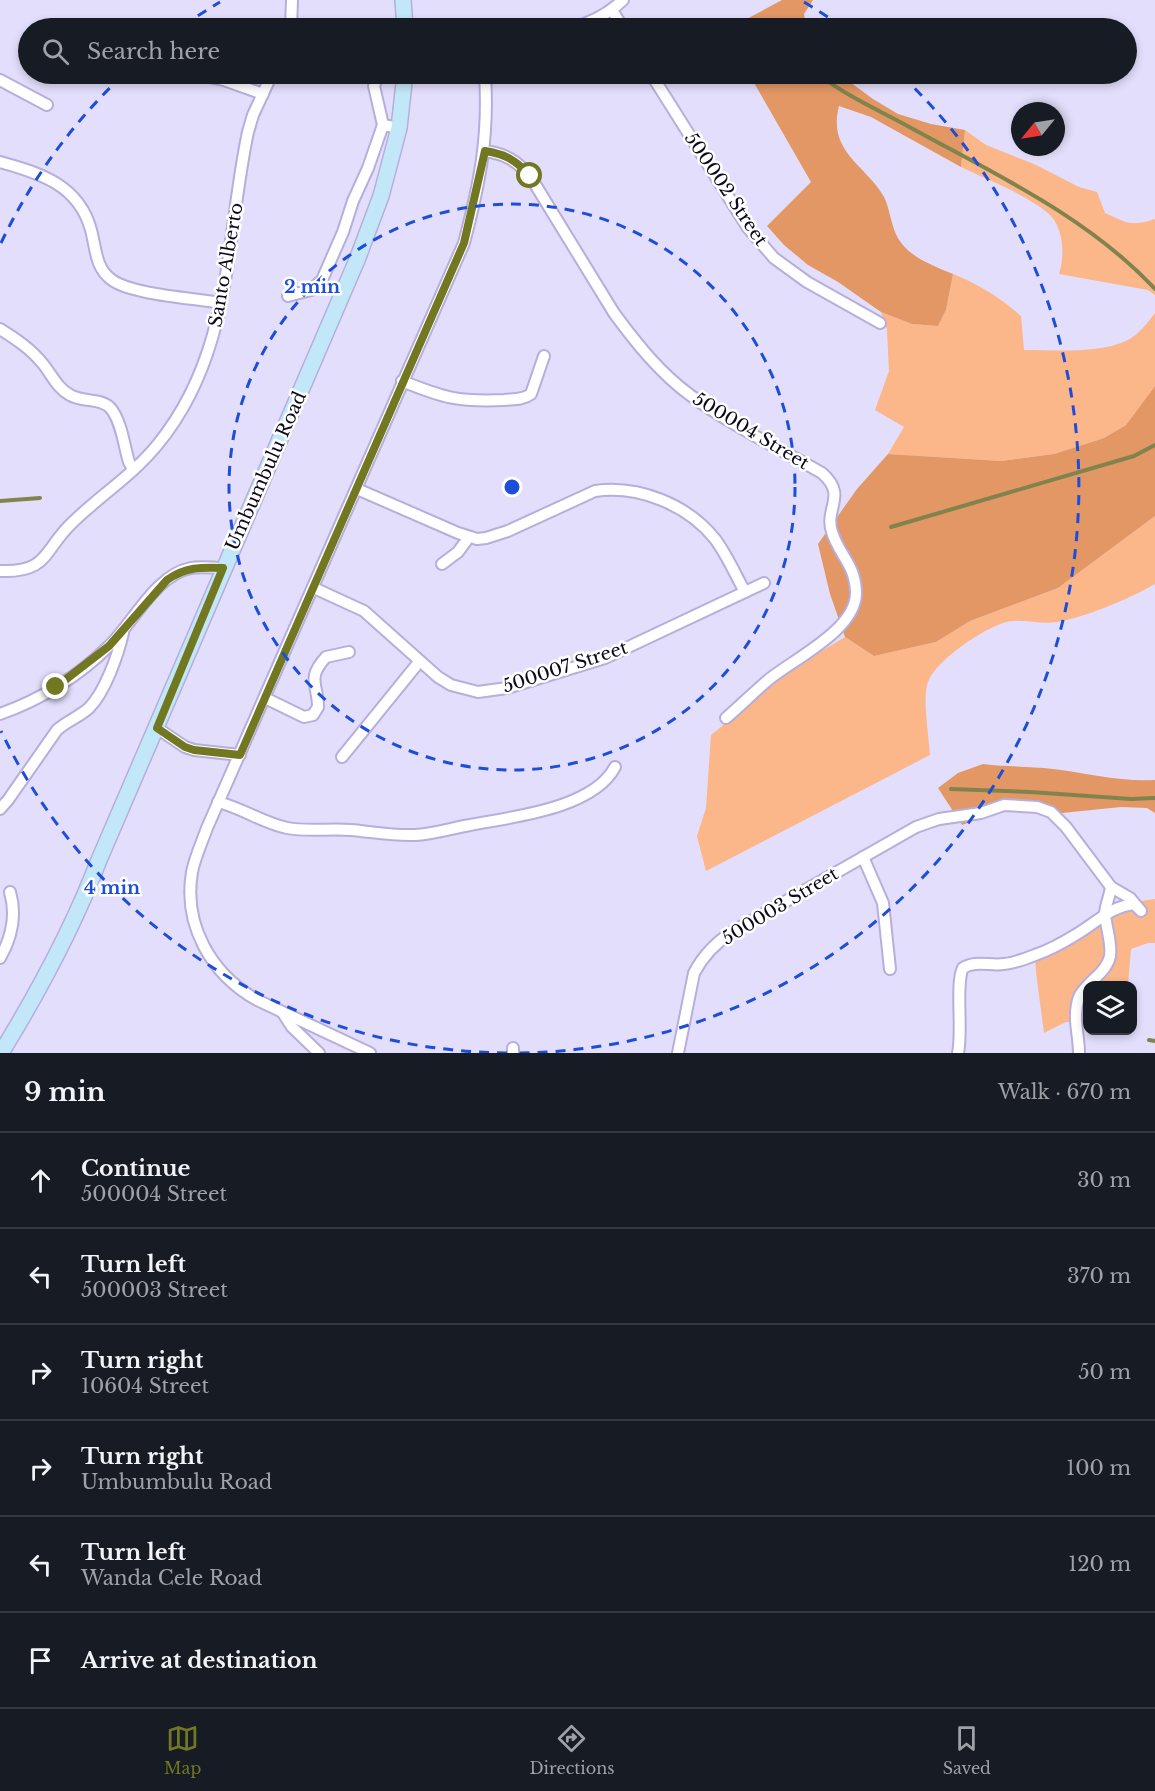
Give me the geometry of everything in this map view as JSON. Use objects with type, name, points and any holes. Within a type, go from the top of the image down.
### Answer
[{"type":"main road","points":[[404,0],[405,18]]},
{"type":"main road","name":"Umbumbulu Road","points":[[1,1053],[52,967],[76,918],[223,568],[357,260],[381,196],[399,128],[404,84]]},
{"type":"street","points":[[291,18],[292,0]]},
{"type":"street","points":[[598,18],[623,0]]},
{"type":"street","points":[[612,10],[617,18]]},
{"type":"street","points":[[0,80],[47,105]]},
{"type":"street","points":[[235,84],[263,94]]},
{"type":"street","name":"Santo Alberto","points":[[0,571],[17,572],[38,565],[73,521],[157,446],[186,400],[212,342],[229,261],[244,147],[253,115],[268,84]]},
{"type":"street","points":[[288,296],[311,290],[322,280],[343,232],[383,125],[376,84]]},
{"type":"street","points":[[370,1053],[246,994],[222,974],[203,947],[197,930],[192,912],[193,871],[218,802],[464,243],[485,151],[486,84]]},
{"type":"street","name":"500002 Street","points":[[657,84],[748,228],[774,258],[807,282],[880,323]]},
{"type":"street","points":[[383,125],[399,128]]},
{"type":"street","name":"500004 Street","points":[[485,151],[514,159],[530,176],[614,313],[633,339],[661,369],[707,406],[822,473],[835,490],[836,496],[830,524],[836,541],[849,563],[853,577],[856,592],[852,609],[827,637],[768,680],[726,718]]},
{"type":"street","points":[[0,162],[42,174],[58,184],[77,201],[90,224],[100,265],[113,281],[147,291],[221,303]]},
{"type":"street","points":[[0,329],[29,348],[56,383],[70,396],[106,403],[111,408],[133,469]]},
{"type":"street","points":[[402,381],[440,396],[461,400],[525,398],[531,394],[544,356]]},
{"type":"street","points":[[357,489],[469,537],[486,538],[508,531],[595,492],[610,489],[636,491],[672,505],[703,526],[723,551],[745,592]]},
{"type":"street","points":[[442,564],[458,552],[469,537]]},
{"type":"street","points":[[0,714],[56,687],[91,661],[109,646],[157,589],[177,573],[199,567],[223,568]]},
{"type":"street","name":"500007 Street","points":[[314,588],[364,611],[438,677],[463,689],[478,692],[507,688],[606,658],[764,583]]},
{"type":"street","points":[[0,810],[57,730],[83,712],[95,700],[117,653],[123,630]]},
{"type":"street","points":[[265,698],[304,717],[313,715],[318,708],[314,678],[316,671],[326,657],[348,652]]},
{"type":"street","points":[[342,757],[419,662]]},
{"type":"street","points":[[157,728],[185,747],[194,750],[240,755]]},
{"type":"street","points":[[218,802],[278,826],[289,828],[352,830],[381,835],[418,835],[554,809],[592,790],[609,777],[615,767]]},
{"type":"street","name":"500003 Street","points":[[678,1053],[694,973],[714,946],[732,932],[916,827],[939,819],[981,813],[1004,805],[1038,807],[1051,812],[1066,827],[1111,887],[1130,898],[1141,911],[1134,904],[1105,913]]},
{"type":"street","points":[[863,857],[883,903],[890,969]]},
{"type":"street","points":[[1079,1053],[1075,1017],[1080,997],[1088,983],[1103,969],[1110,958],[1105,913],[1111,887]]},
{"type":"street","points":[[0,958],[14,921],[10,892]]},
{"type":"street","points":[[958,1053],[961,1024],[959,981],[963,968],[974,964],[1002,965],[1036,955],[1079,933],[1105,913]]},
{"type":"street","points":[[283,1013],[292,1027],[319,1053]]},
{"type":"shaded area","points":[[782,0],[813,0],[804,14],[805,18],[749,18]]},
{"type":"shaded area","points":[[755,84],[853,84],[898,114],[931,124],[965,130],[961,167],[871,117],[839,106],[838,135],[843,147],[884,197],[898,239],[919,258],[953,274],[946,310],[938,326],[912,324],[881,312],[838,282],[808,265],[784,245],[767,226],[811,182]]},
{"type":"shaded area","points":[[965,130],[986,145],[1034,164],[1079,187],[1097,192],[1105,213],[1129,223],[1155,219],[1155,295],[1148,290],[1059,274],[1062,242],[1057,226],[1048,213],[1006,188],[961,167]]},
{"type":"shaded area","points":[[953,274],[989,292],[1021,316],[1024,350],[1078,350],[1117,344],[1136,335],[1155,313],[1155,386],[1126,425],[1104,438],[1054,454],[1001,461],[888,454],[904,427],[875,410],[889,371],[887,330],[881,312],[912,324],[938,326],[946,310]]},
{"type":"shaded area","points":[[1155,386],[1155,516],[1058,588],[970,621],[936,642],[874,656],[845,637],[830,594],[818,544],[857,489],[888,454],[1001,461],[1054,454],[1104,438],[1126,425]]},
{"type":"shaded area","points":[[1155,516],[1155,584],[1133,596],[1068,620],[1051,623],[1006,622],[974,638],[940,664],[928,682],[926,707],[930,755],[706,871],[697,836],[706,808],[711,735],[792,669],[845,637],[874,656],[936,642],[970,621],[1058,588]]},
{"type":"shaded area","points":[[983,764],[1053,769],[1129,780],[1155,780],[1155,813],[1147,808],[1121,807],[1062,813],[1008,808],[962,825],[938,788],[958,773]]},
{"type":"shaded area","points":[[1155,899],[1155,943],[1131,949],[1128,981],[1083,981],[1083,1022],[1066,1022],[1044,1033],[1035,952],[1048,947],[1114,905]]},
{"type":"waterway","points":[[833,84],[1009,181],[1072,219],[1129,264],[1155,289]]},
{"type":"waterway","points":[[891,527],[1134,456],[1155,445]]},
{"type":"waterway","points":[[0,501],[40,498]]},
{"type":"waterway","points":[[951,789],[1131,799],[1155,798]]},
{"type":"waterway","points":[[1149,1040],[1155,1041]]},
{"type":"route","points":[[56,687],[109,646],[167,580],[189,568],[223,568],[157,728],[185,747],[194,750],[240,755],[464,243],[485,151],[514,159],[530,176]]}]
